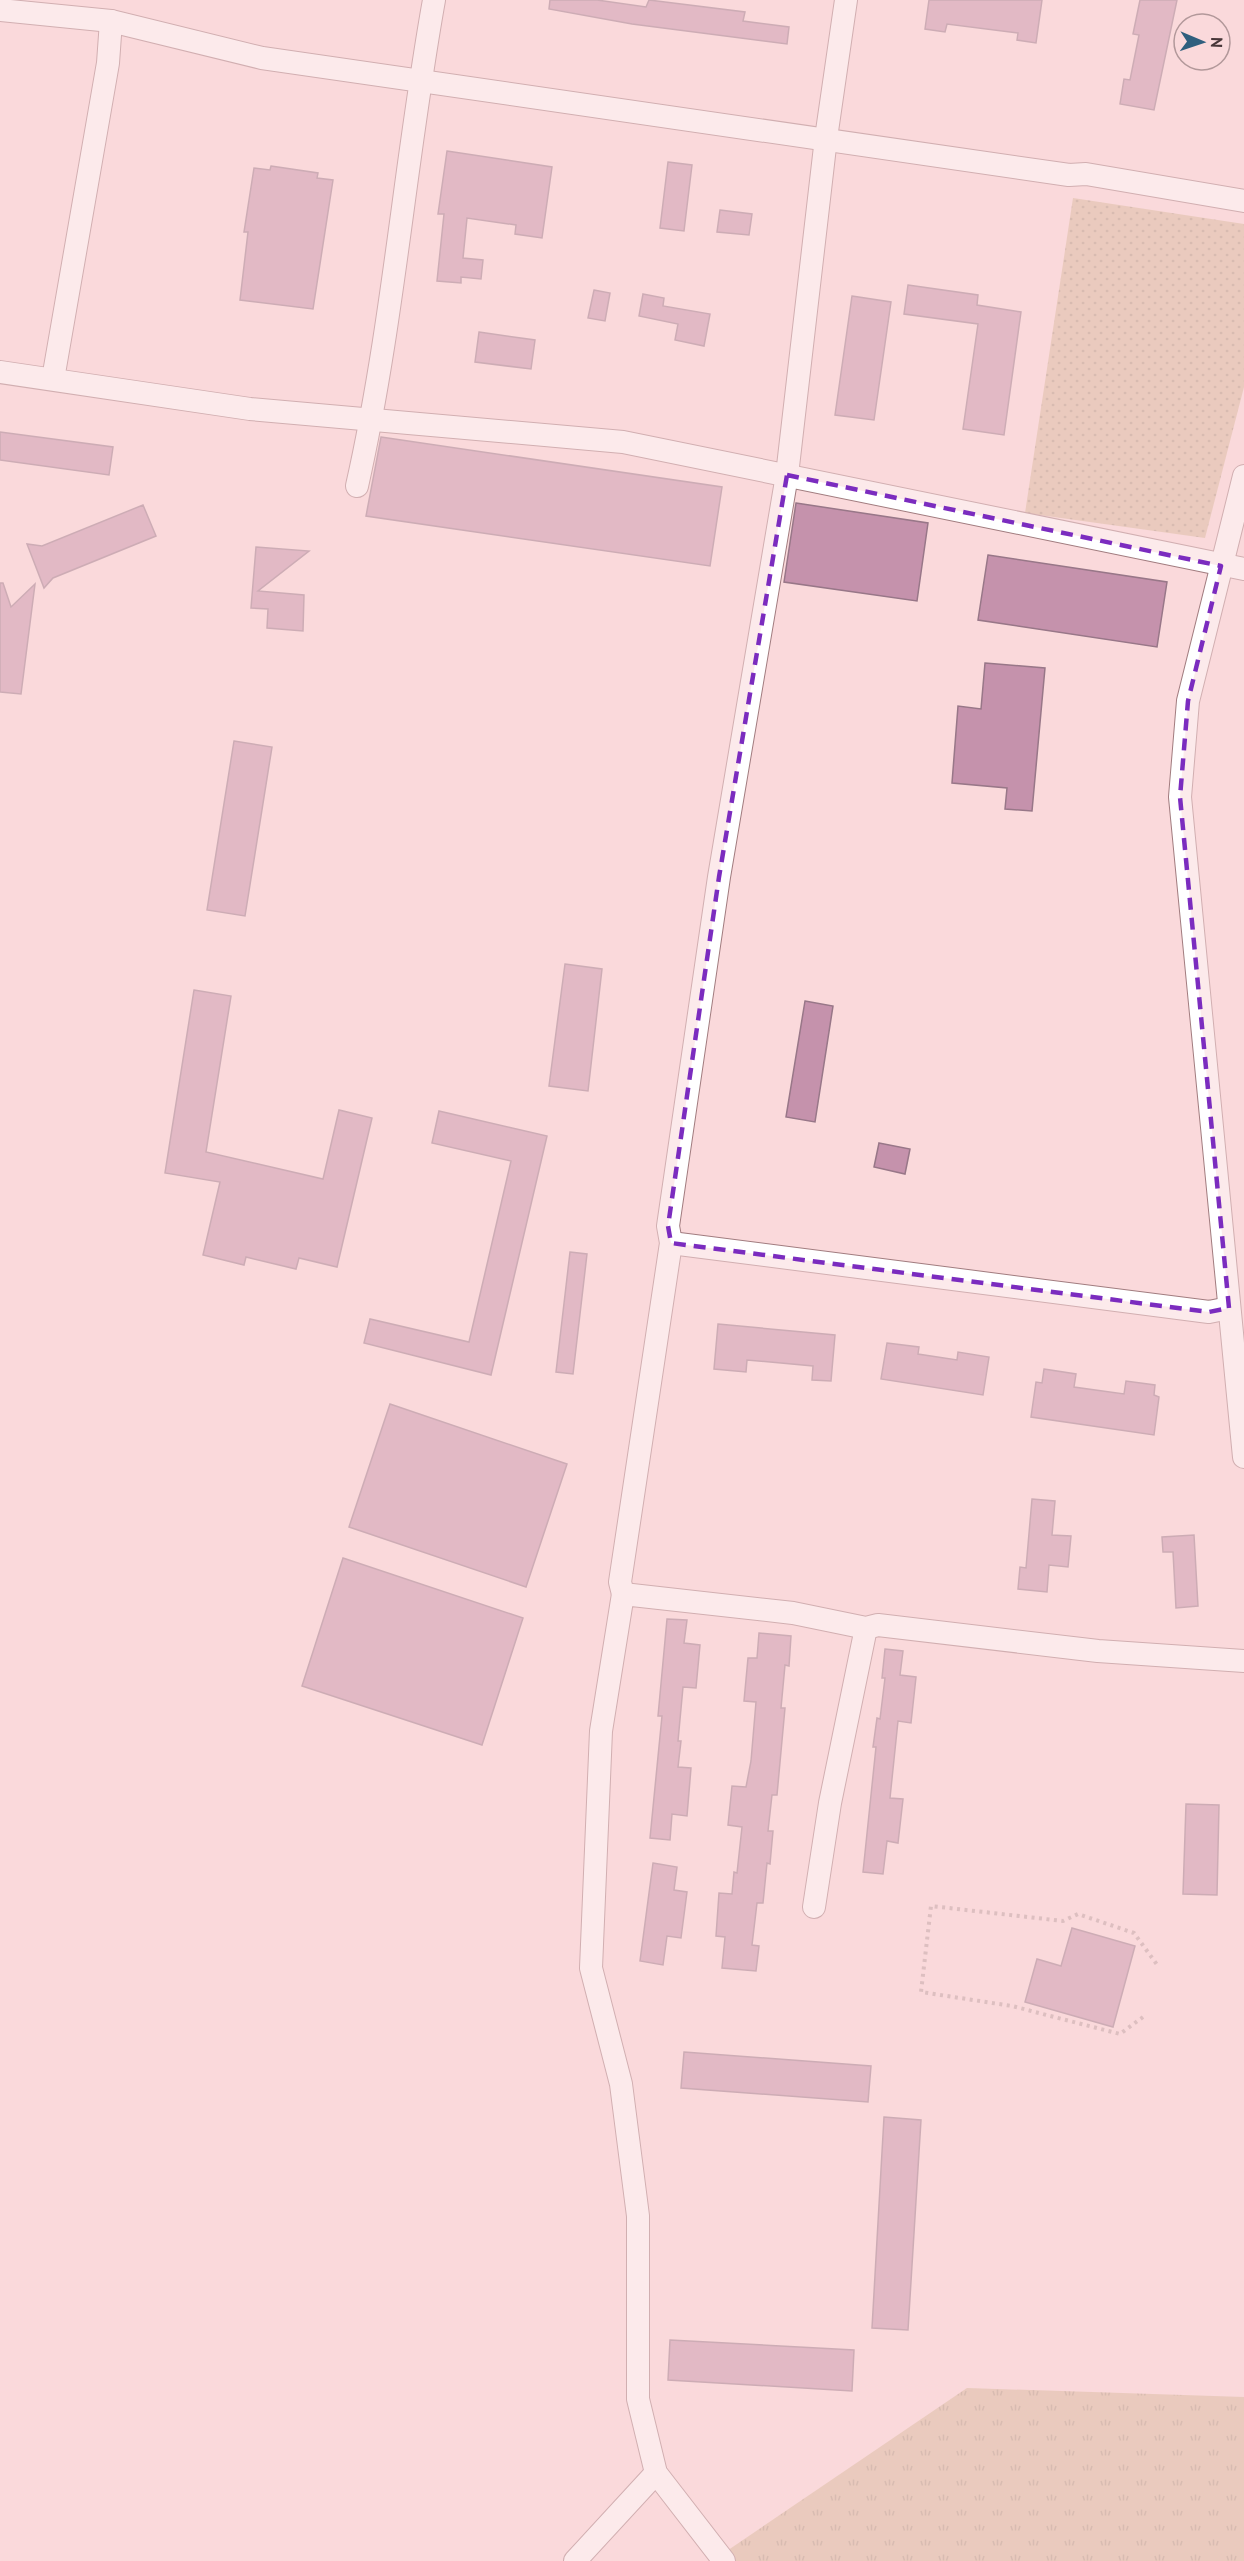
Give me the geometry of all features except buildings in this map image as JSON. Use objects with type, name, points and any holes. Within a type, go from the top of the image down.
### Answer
[{"type":"street","points":[[357,486],[372,418],[420,81],[434,0]]},
{"type":"street","points":[[724,2561],[656,2473],[638,2399],[637,2205],[621,2084],[591,1968],[601,1731],[623,1594],[620,1582],[671,1243],[668,1226],[719,877],[787,475],[826,138],[846,0]]},
{"type":"street","points":[[0,10],[111,21],[262,58],[1069,175],[1086,174],[1244,201]]},
{"type":"street","points":[[53,379],[108,63],[111,21]]},
{"type":"street","points":[[0,372],[250,409],[623,442],[1244,569]]},
{"type":"street","points":[[1244,477],[1188,701],[1180,797],[1244,1456]]},
{"type":"street","points":[[671,1243],[1209,1312],[1229,1308]]},
{"type":"street","points":[[623,1594],[793,1613],[866,1628],[878,1625],[1098,1651],[1244,1661]]},
{"type":"street","points":[[814,1907],[830,1803],[866,1628]]},
{"type":"street","points":[[574,2561],[656,2473]]},
{"type":"path","points":[[1143,2017],[1120,2034],[1012,2006],[921,1992],[931,1905],[1063,1921],[1078,1914],[1106,1921],[1134,1933],[1158,1966]]},
{"type":"highlighted area","points":[[787,475],[1221,566],[1188,701],[1180,797],[1229,1308],[1209,1312],[671,1243],[668,1226],[719,877]]},
{"type":"green space","points":[[1073,198],[1244,224],[1244,387],[1205,538],[1025,513]]},
{"type":"green space","points":[[967,2388],[1244,2397],[1244,2561],[712,2561]]}]
